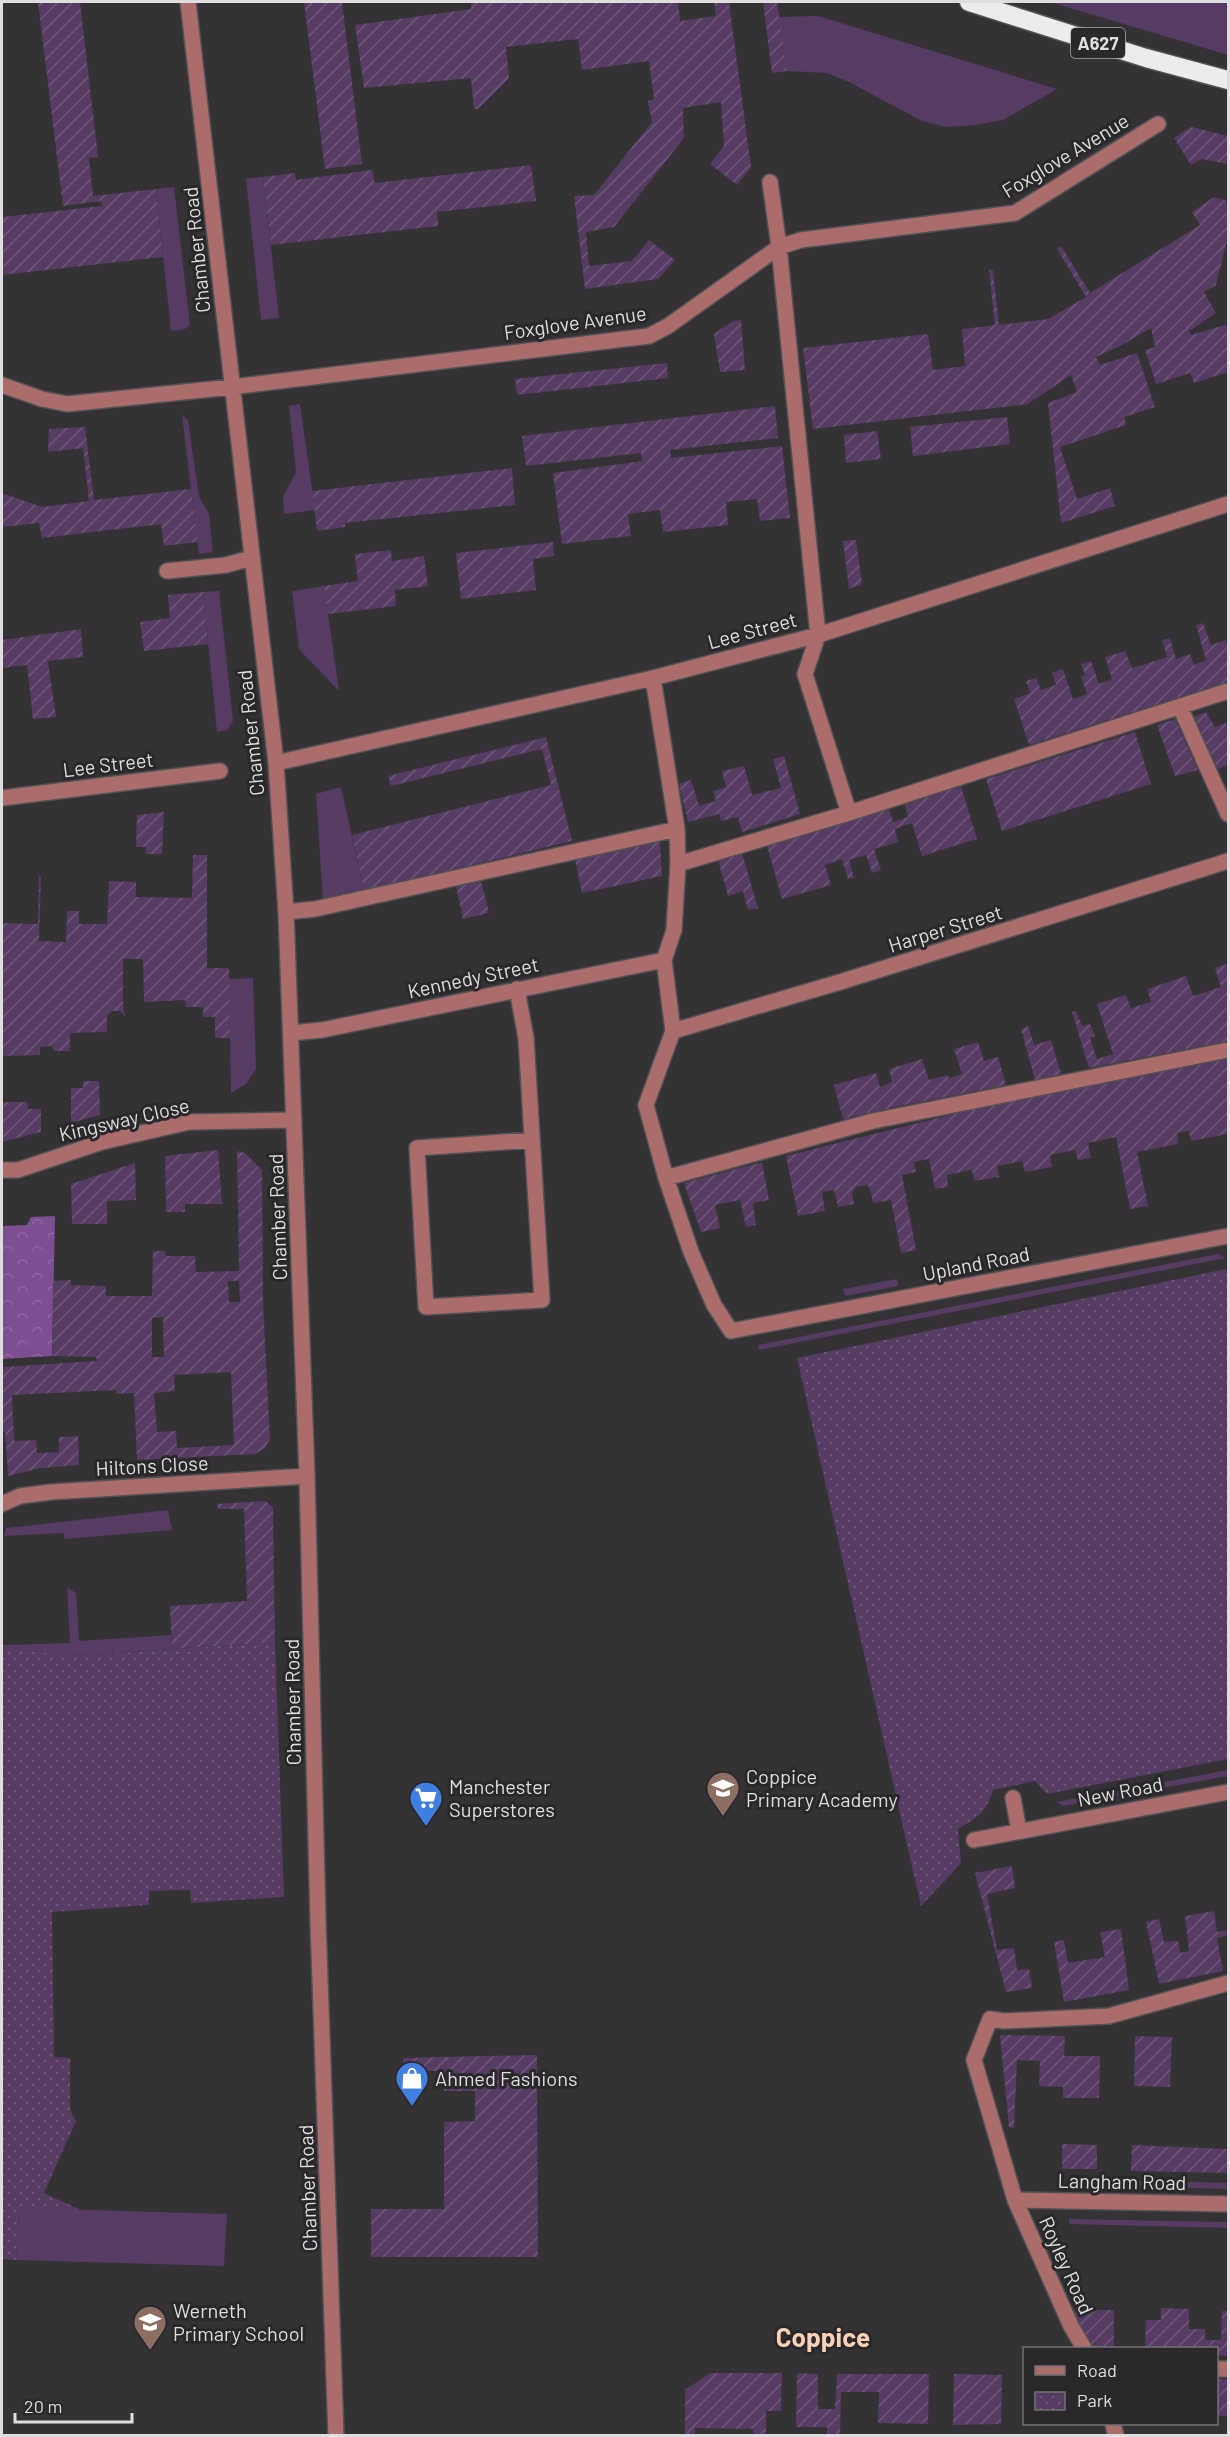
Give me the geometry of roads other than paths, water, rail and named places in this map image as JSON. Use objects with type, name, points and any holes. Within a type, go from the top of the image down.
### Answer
[{"type":"highway","name":"A627","points":[[969,2],[1146,58],[1228,80]]},
{"type":"street","name":"Chamber Road","points":[[188,2],[276,763],[286,912],[307,1476],[318,1922],[336,2436]]},
{"type":"street","name":"Foxglove Avenue","points":[[2,385],[42,399],[67,404],[232,387],[649,336],[668,326],[779,247],[801,240],[1015,213],[1158,124]]},
{"type":"street","points":[[770,182],[779,247],[818,635],[805,674],[849,813]]},
{"type":"street","name":"Lee Street","points":[[276,763],[653,678],[818,635],[1228,504]]},
{"type":"street","points":[[167,572],[226,565],[251,558]]},
{"type":"street","points":[[653,678],[677,829],[678,864],[674,930],[664,960],[673,1031],[646,1105],[666,1178],[873,1121],[1228,1050]]},
{"type":"street","points":[[678,864],[849,813],[1228,691]]},
{"type":"street","points":[[1179,707],[1228,814]]},
{"type":"street","name":"Lee Street","points":[[2,798],[220,771]]},
{"type":"street","points":[[286,912],[315,909],[677,829]]},
{"type":"street","name":"Harper Street","points":[[673,1031],[840,982],[1228,861]]},
{"type":"street","name":"Kennedy Street","points":[[291,1033],[322,1030],[664,960]]},
{"type":"street","points":[[517,989],[526,1038],[542,1300],[426,1307],[417,1148],[532,1140]]},
{"type":"street","name":"Kingsway Close","points":[[2,1170],[18,1170],[102,1142],[189,1122],[294,1119]]},
{"type":"street","name":"Upland Road","points":[[666,1178],[691,1252],[714,1305],[731,1331],[1228,1236]]},
{"type":"street","name":"Hiltons Close","points":[[2,1504],[20,1496],[51,1492],[307,1476]]},
{"type":"street","name":"New Road","points":[[974,1840],[1228,1792]]},
{"type":"street","points":[[1013,1798],[1019,1832]]},
{"type":"street","name":"Royley Road","points":[[1083,2347],[1015,2200],[974,2060],[990,2019],[1004,2021],[1109,2016],[1228,1983]]},
{"type":"street","name":"Langham Road","points":[[1015,2200],[1228,2204]]},
{"type":"place","name":"Coppice Primary Academy","points":[[723,1817]]},
{"type":"place","name":"Manchester Superstores","points":[[426,1827]]},
{"type":"place","name":"Ahmed Fashions","points":[[412,2107]]},
{"type":"place","name":"Werneth Primary School","points":[[150,2351]]},
{"type":"district","name":"Coppice","points":[[823,2336]]}]
